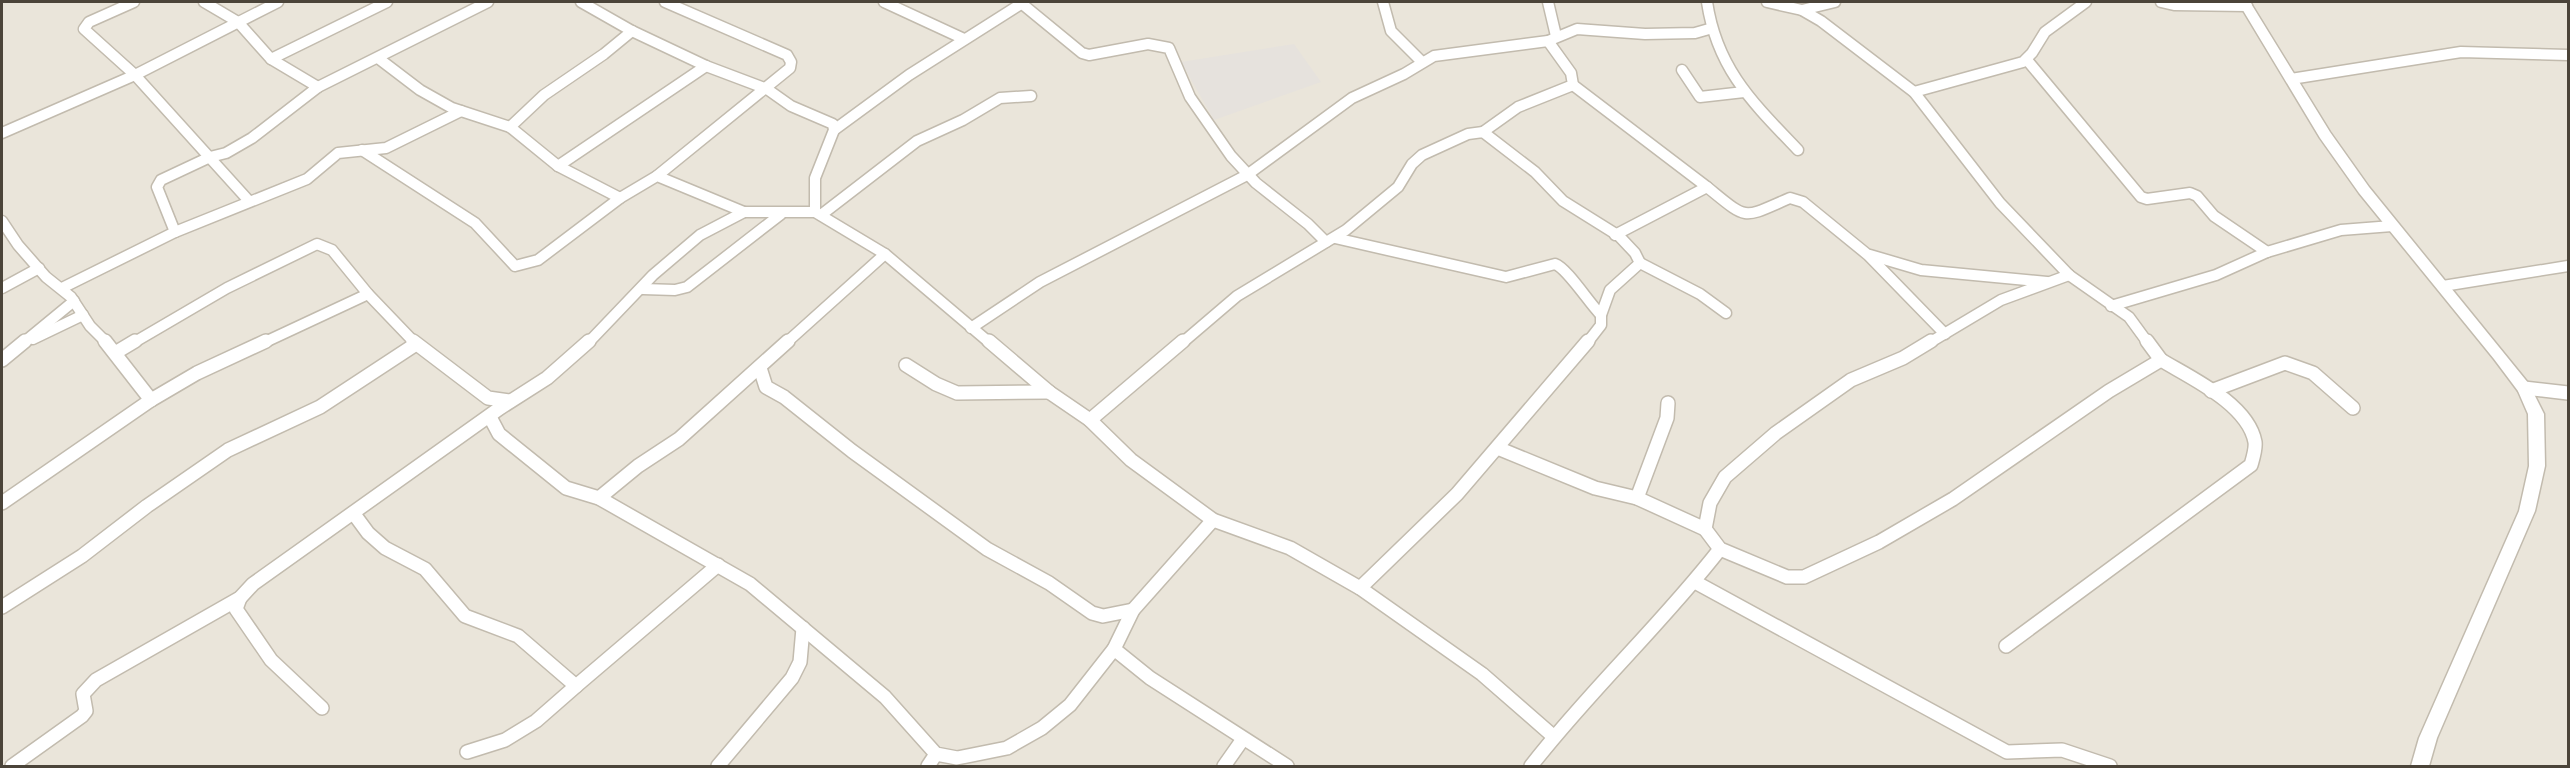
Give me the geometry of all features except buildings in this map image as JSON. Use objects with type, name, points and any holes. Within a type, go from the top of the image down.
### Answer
[{"type":"street","points":[[134,2],[118,4],[89,22],[84,29],[135,75],[249,201]]},
{"type":"street","points":[[204,2],[238,22],[271,59],[318,87]]},
{"type":"street","points":[[2,133],[135,75],[278,2]]},
{"type":"street","points":[[271,59],[387,2]]},
{"type":"street","points":[[175,232],[157,187],[161,180],[210,157],[226,153],[252,138],[318,87],[488,2]]},
{"type":"street","points":[[580,2],[633,31],[706,66],[767,89],[791,106],[833,124],[834,130]]},
{"type":"street","points":[[362,150],[475,223],[515,266],[527,265],[538,260],[620,198],[657,176],[767,89],[790,68],[791,62],[787,55],[665,2]]},
{"type":"street","points":[[884,2],[964,39]]},
{"type":"street","points":[[818,214],[812,187],[814,172],[834,130],[909,75],[1022,2],[1082,53],[1089,55],[1153,44],[1165,45],[1172,50],[1186,92],[1209,129],[1247,175],[1330,240],[1506,277],[1543,265],[1557,264],[1565,269],[1574,285],[1600,315]]},
{"type":"street","points":[[1383,2],[1391,31],[1422,62]]},
{"type":"street","points":[[1548,2],[1552,38],[1574,79],[1573,85]]},
{"type":"street","points":[[1707,2],[1709,29],[1729,74],[1798,150]]},
{"type":"street","points":[[1767,2],[1802,10],[1870,56],[1914,92],[2000,203],[2069,275],[2129,317],[2161,360],[2226,401],[2242,417],[2255,440],[2251,465],[2006,646]]},
{"type":"street","points":[[1802,10],[1835,2]]},
{"type":"street","points":[[1914,92],[2013,66],[2027,60],[2047,29],[2059,24],[2061,18],[2076,11],[2086,2]]},
{"type":"street","points":[[2161,2],[2174,5],[2246,4],[2325,135],[2392,226],[2524,388],[2536,414],[2539,445],[2527,511],[2428,738],[2420,766]]},
{"type":"street","points":[[971,328],[1040,282],[1247,175],[1352,98],[1404,74],[1422,62],[1458,51],[1552,38],[1577,29],[1644,34],[1695,33],[1709,29]]},
{"type":"street","points":[[510,127],[544,95],[633,31]]},
{"type":"street","points":[[2291,79],[2461,52],[2568,55]]},
{"type":"street","points":[[378,58],[420,90],[461,111],[510,127],[558,166],[620,198]]},
{"type":"street","points":[[2027,60],[2141,196],[2147,199],[2190,193],[2214,216],[2267,252]]},
{"type":"street","points":[[558,166],[706,66]]},
{"type":"street","points":[[1682,70],[1700,97],[1744,92]]},
{"type":"street","points":[[1090,420],[1237,296],[1330,240],[1398,187],[1412,164],[1422,155],[1468,134],[1483,132],[1518,107],[1573,85]]},
{"type":"street","points":[[1573,85],[1707,186],[1738,213],[1750,215],[1790,198],[1803,202],[1868,255],[1945,334]]},
{"type":"street","points":[[818,214],[916,142],[963,120],[994,98],[1006,95],[1031,96]]},
{"type":"street","points":[[62,288],[175,232],[307,179],[338,153],[386,148],[461,111]]},
{"type":"street","points":[[1483,132],[1492,143],[1536,173],[1546,186],[1568,205],[1615,235],[1638,257],[1640,263],[1700,294],[1726,313]]},
{"type":"street","points":[[657,176],[744,212],[818,214],[885,254],[1049,392],[1090,420],[1131,460],[1213,520],[1290,548],[1360,588],[1482,674],[1553,736]]},
{"type":"street","points":[[1615,235],[1707,186]]},
{"type":"street","points":[[12,766],[82,716],[86,711],[83,694],[96,680],[240,598],[253,584],[572,359],[643,289],[653,276],[700,235],[744,212]]},
{"type":"street","points":[[643,289],[675,290],[687,287],[781,214]]},
{"type":"street","points":[[2,221],[18,245],[46,277],[62,288],[74,301],[151,400]]},
{"type":"street","points":[[2111,306],[2216,275],[2267,252],[2342,230],[2392,226]]},
{"type":"street","points":[[115,353],[227,288],[317,244],[332,250],[368,294],[416,344],[488,398],[510,401]]},
{"type":"street","points":[[599,498],[638,466],[679,439],[885,254]]},
{"type":"street","points":[[1868,255],[1921,270],[2049,282]]},
{"type":"street","points":[[1360,588],[1459,495],[1500,449],[1601,325],[1600,315],[1610,290],[1640,263]]},
{"type":"street","points":[[2443,286],[2568,266]]},
{"type":"street","points":[[2,288],[39,267]]},
{"type":"street","points":[[1705,529],[1710,503],[1725,477],[1776,433],[1851,380],[1903,358],[2001,300],[2069,275]]},
{"type":"street","points":[[2,504],[151,400],[216,363],[368,294]]},
{"type":"street","points":[[2,360],[74,301]]},
{"type":"street","points":[[16,347],[83,315]]},
{"type":"street","points":[[2,607],[72,562],[228,450],[320,407],[416,344]]},
{"type":"street","points":[[1500,449],[1595,488],[1637,498],[1705,529],[1720,549],[1787,577],[1804,578],[1879,542],[1953,499],[2109,391],[2161,360]]},
{"type":"street","points":[[2211,391],[2285,363],[2295,363],[2353,408]]},
{"type":"street","points":[[906,365],[936,384],[957,393],[1049,392]]},
{"type":"street","points":[[759,368],[766,387]]},
{"type":"street","points":[[735,390],[766,387],[784,397],[852,451],[987,549],[1049,583],[1092,613],[1103,616],[1133,610]]},
{"type":"street","points":[[2524,388],[2568,393]]},
{"type":"street","points":[[1637,498],[1667,418],[1668,403]]},
{"type":"street","points":[[490,417],[499,434],[566,488],[599,498],[750,584],[885,697],[932,760],[957,758],[1007,748],[1023,741],[1070,705],[1114,650],[1133,610],[1213,520]]},
{"type":"street","points":[[354,514],[368,533],[385,548],[408,558],[425,569],[465,616],[518,636],[576,686]]},
{"type":"street","points":[[1531,766],[1553,736],[1695,582],[1720,549]]},
{"type":"street","points":[[466,752],[505,740],[537,721],[718,565]]},
{"type":"street","points":[[1695,582],[2007,752],[2024,753],[2054,749],[2090,756],[2110,766]]},
{"type":"street","points":[[240,598],[236,609],[240,618],[271,660],[322,708]]},
{"type":"street","points":[[718,766],[722,758],[792,678],[800,662],[803,628]]},
{"type":"street","points":[[1114,650],[1150,678],[1287,766]]},
{"type":"street","points":[[1224,766],[1243,739]]},
{"type":"shaded area","points":[[2,2],[2568,2],[2568,766],[2,766]]},
{"type":"shaded area","points":[[1294,44],[1321,82],[1214,120],[1181,62]]}]
